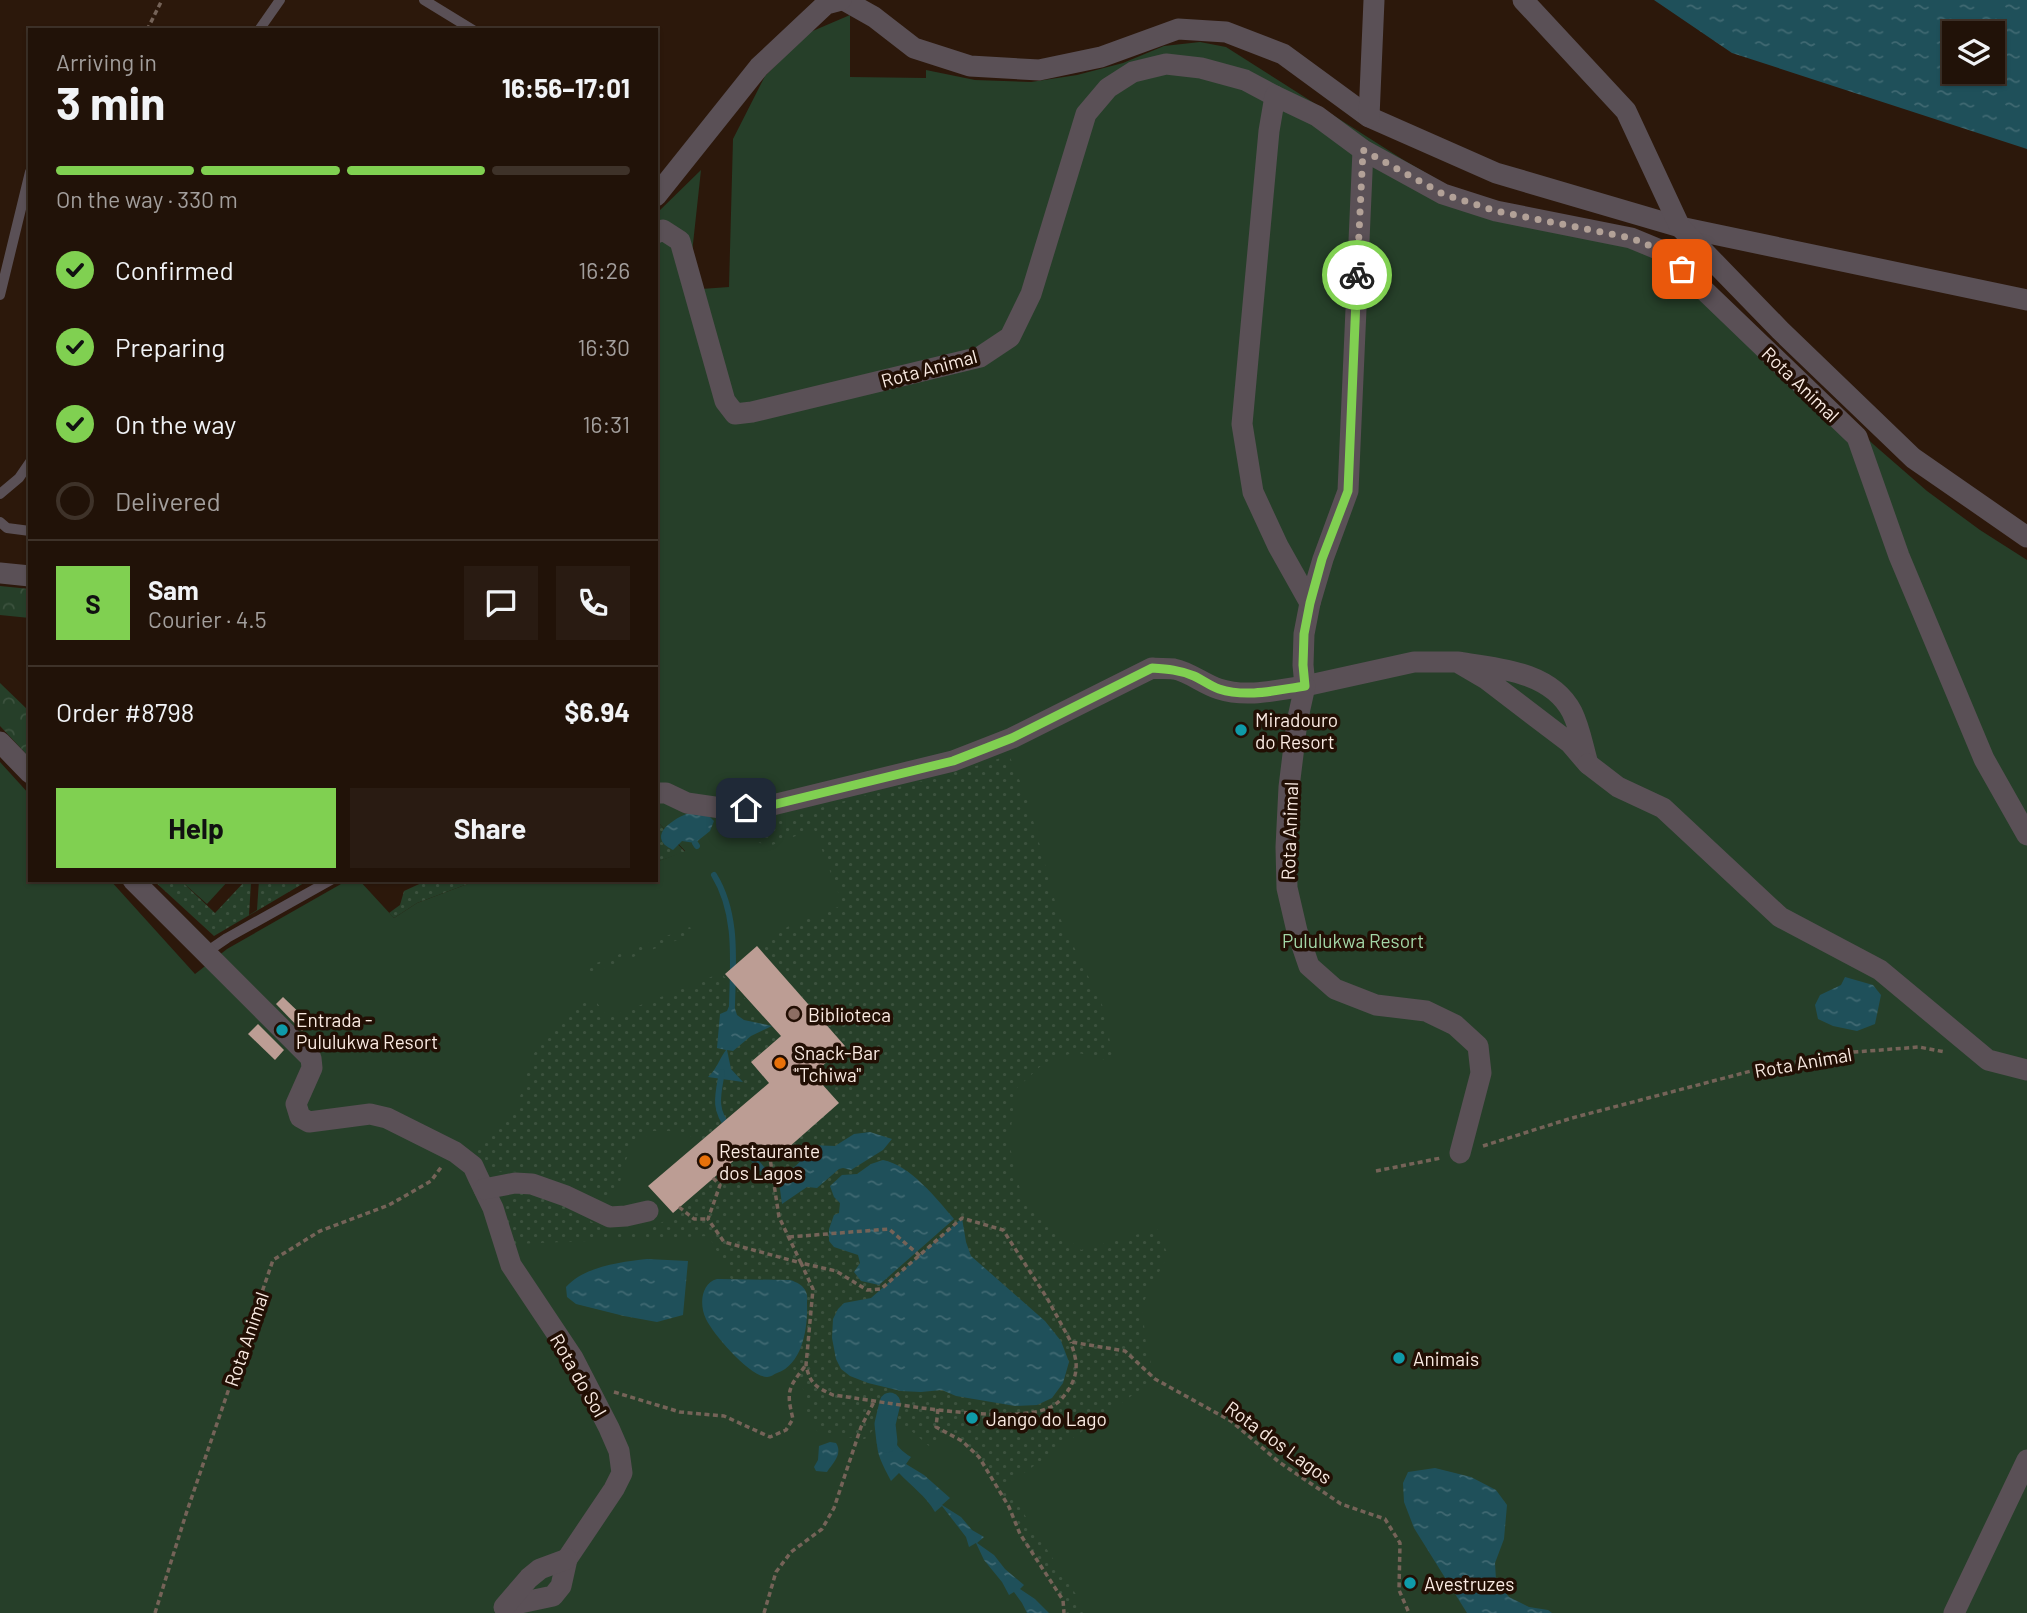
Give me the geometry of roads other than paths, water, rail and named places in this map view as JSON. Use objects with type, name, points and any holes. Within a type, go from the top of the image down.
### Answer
[{"type":"street","points":[[658,193],[759,67],[826,4],[843,0],[874,17],[914,48],[970,66],[1039,70],[1101,57],[1178,29],[1226,32],[1283,54],[1369,117],[1496,173],[1681,227],[2027,300]]},
{"type":"street","points":[[1369,117],[1374,0]]},
{"type":"street","points":[[1523,0],[1626,111],[1681,227],[1780,330],[1913,458],[2027,537]]},
{"type":"street","name":"Rota Animal","points":[[658,232],[663,230],[680,241],[725,401],[735,414],[979,357],[1010,337],[1031,294],[1086,114],[1108,88],[1133,72],[1166,64],[1201,68],[1245,80],[1317,116],[1363,150],[1443,194],[1496,211],[1631,238],[1660,250],[1857,437],[1899,556],[1984,759],[2027,835]]},
{"type":"street","points":[[1275,96],[1269,131],[1242,424],[1253,492],[1278,546],[1310,603]]},
{"type":"street","name":"Rota Animal","points":[[1363,150],[1348,491],[1322,559],[1304,634],[1305,686],[1297,722],[1289,787],[1287,888],[1309,966],[1335,989],[1376,1005],[1426,1011],[1455,1025],[1478,1046],[1481,1073],[1460,1153]]},
{"type":"street","points":[[0,573],[28,576]]},
{"type":"street","points":[[658,793],[666,793],[687,803],[727,809],[764,807],[953,761],[1012,738],[1152,668],[1174,669],[1218,688],[1241,693],[1305,686],[1414,662],[1457,662],[1503,669],[1538,680],[1557,694],[1571,711],[1588,764]]},
{"type":"street","points":[[1457,662],[1486,679],[1570,743],[1588,764],[1618,787],[1663,808],[1780,917],[1880,970],[1988,1060],[2027,1070]]},
{"type":"street","points":[[0,742],[28,771]]},
{"type":"street","points":[[135,882],[205,953]]},
{"type":"street","name":"Rota do Sol","points":[[205,953],[311,1058],[312,1068],[296,1104],[299,1117],[309,1122],[370,1114],[387,1118],[463,1157],[473,1166],[492,1208],[511,1265],[573,1358],[619,1451],[622,1473],[567,1559],[561,1586],[553,1596],[501,1609]]},
{"type":"street","points":[[484,1189],[515,1183],[532,1184],[610,1216],[648,1211]]},
{"type":"street","points":[[1954,1613],[2027,1460]]},
{"type":"street","name":"Rota do Sol","points":[[501,1609],[540,1569],[567,1559]]},
{"type":"lane","points":[[260,28],[280,0]]},
{"type":"lane","points":[[424,0],[470,28]]},
{"type":"lane","points":[[0,295],[28,180]]},
{"type":"lane","points":[[0,494],[19,478],[28,465]]},
{"type":"lane","points":[[0,522],[7,528],[28,531]]},
{"type":"lane","points":[[205,953],[327,882]]},
{"type":"water","points":[[1654,0],[2027,0],[2027,149],[1732,53]]},
{"type":"water","points":[[695,811],[707,814],[714,821],[710,831],[695,843],[682,841],[673,850],[664,845],[661,838],[665,827],[677,818]]},
{"type":"water","points":[[1845,977],[1873,985],[1881,995],[1875,1024],[1857,1031],[1833,1026],[1818,1019],[1815,1005],[1820,995],[1841,985]]},
{"type":"water","points":[[732,999],[737,1015],[744,1020],[772,1026],[751,1036],[733,1051],[727,1050],[731,1069],[743,1082],[708,1077],[726,1050],[717,1048],[720,1014],[727,1011]]},
{"type":"water","points":[[870,1132],[892,1139],[883,1150],[851,1170],[839,1169],[817,1188],[807,1187],[782,1204],[779,1182],[787,1170],[798,1164],[809,1145],[835,1146],[854,1134]]},
{"type":"water","points":[[883,1160],[913,1176],[954,1219],[879,1285],[861,1281],[854,1272],[860,1263],[858,1255],[834,1247],[829,1241],[829,1229],[834,1215],[839,1213],[840,1203],[834,1197],[830,1186],[842,1175],[857,1174],[871,1164]]},
{"type":"water","points":[[962,1218],[971,1256],[1045,1321],[1061,1341],[1069,1362],[1063,1383],[1052,1398],[1037,1405],[1015,1406],[956,1396],[942,1390],[901,1391],[850,1376],[841,1369],[836,1359],[832,1338],[833,1319],[838,1309],[844,1303],[871,1298]]},
{"type":"water","points":[[647,1259],[688,1261],[683,1315],[657,1322],[576,1304],[567,1297],[566,1287],[583,1274],[604,1266]]},
{"type":"water","points":[[717,1279],[790,1280],[804,1288],[807,1293],[805,1333],[798,1353],[786,1368],[770,1377],[760,1375],[742,1363],[716,1334],[706,1319],[702,1301],[708,1285]]},
{"type":"water","points":[[887,1414],[893,1439],[911,1457],[906,1464],[924,1475],[950,1498],[942,1505],[984,1537],[977,1543],[994,1555],[1005,1569],[1024,1585],[1020,1589],[1049,1613],[1027,1613],[1014,1592],[1009,1595],[984,1560],[976,1543],[969,1547],[966,1537],[942,1506],[935,1512],[899,1473],[891,1481],[877,1448],[879,1433]]},
{"type":"water","points":[[836,1443],[838,1447],[836,1458],[827,1472],[816,1471],[814,1467],[818,1460],[819,1446]]},
{"type":"water","points":[[1435,1468],[1471,1477],[1496,1490],[1507,1505],[1504,1539],[1495,1563],[1496,1580],[1509,1597],[1529,1607],[1552,1613],[1467,1613],[1414,1528],[1404,1502],[1403,1483],[1408,1472]]},
{"type":"waterway","points":[[714,875],[722,890],[731,922],[732,1006]]},
{"type":"waterway","points":[[722,1072],[719,1108],[729,1128]]},
{"type":"waterway","points":[[742,1145],[761,1168],[779,1182]]},
{"type":"waterway","points":[[887,1442],[885,1424],[890,1403]]},
{"type":"place","name":"Miradouro do Resort","points":[[1241,730]]},
{"type":"place","name":"Biblioteca","points":[[794,1014]]},
{"type":"place","name":"Entrada - Pululukwa Resort","points":[[282,1030]]},
{"type":"place","name":"Snack-Bar \"Tchiwa\"","points":[[780,1063]]},
{"type":"place","name":"Restaurante dos Lagos","points":[[705,1161]]},
{"type":"place","name":"Animais","points":[[1399,1358]]},
{"type":"place","name":"Jango do Lago","points":[[972,1418]]},
{"type":"place","name":"Avestruzes","points":[[1410,1583]]},
{"type":"park label","name":"Pululukwa Resort","points":[[1353,940]]}]
